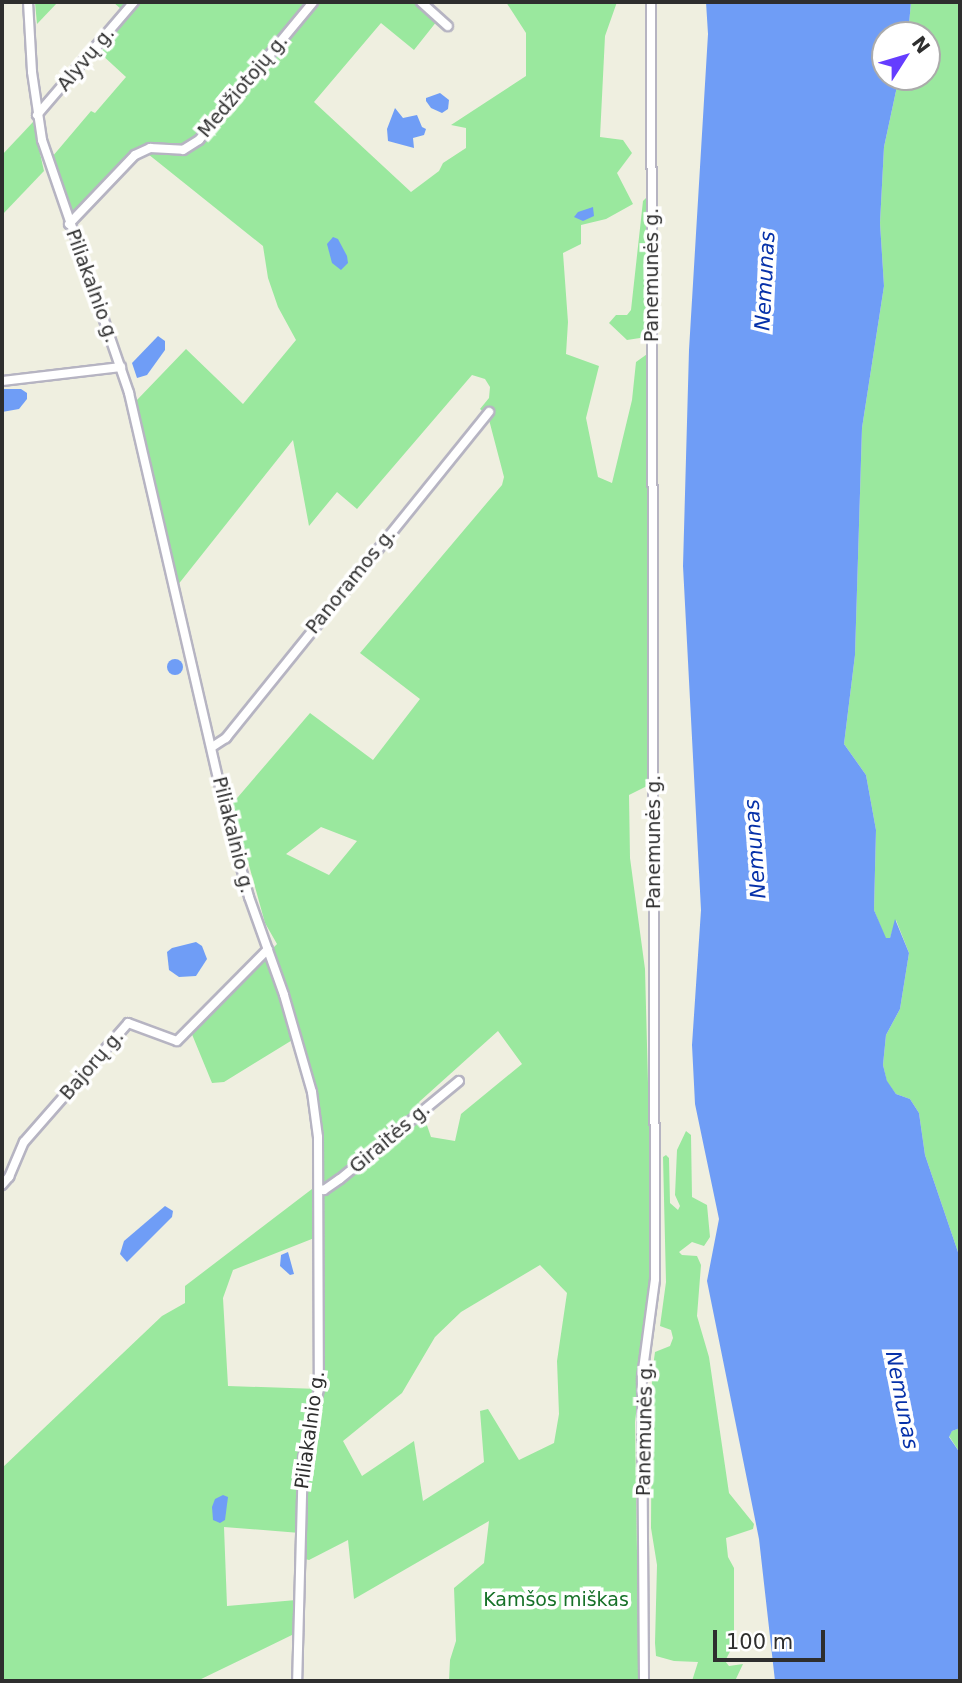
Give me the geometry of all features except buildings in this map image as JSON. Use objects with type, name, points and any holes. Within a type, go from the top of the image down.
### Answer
[{"type":"street","name":"Piliakalnio g.","points":[[28,2],[37,116],[69,224],[121,367],[244,878],[299,1042],[312,1092],[318,1137],[319,1389],[303,1458],[297,1681]]},
{"type":"street","name":"Alyvų g.","points":[[37,116],[134,2]]},
{"type":"street","name":"Medžiotojų g.","points":[[69,224],[135,155],[150,148],[183,150],[199,140],[313,2]]},
{"type":"street","points":[[421,2],[449,26]]},
{"type":"street","name":"Panemunės g.","points":[[644,1681],[642,1377],[655,1279],[651,2]]},
{"type":"street","points":[[2,381],[121,367]]},
{"type":"street","name":"Panoramos g.","points":[[212,747],[226,738],[489,412]]},
{"type":"street","name":"Bajorų g.","points":[[2,1185],[9,1177],[24,1142],[128,1023],[177,1041],[268,949]]},
{"type":"street","name":"Giraitės g.","points":[[319,1189],[324,1190],[341,1179],[459,1081]]},
{"type":"green space","points":[[35,2],[58,2],[37,24]]},
{"type":"green space","name":"Kamšos miškas","points":[[113,2],[414,2],[437,21],[414,50],[381,23],[314,102],[411,192],[439,171],[443,163],[466,148],[466,128],[451,125],[526,76],[526,33],[506,2],[617,2],[605,36],[600,137],[623,140],[632,153],[617,173],[633,204],[606,219],[581,225],[581,244],[563,253],[568,322],[566,354],[599,366],[586,418],[598,477],[612,483],[632,400],[636,362],[650,352],[647,786],[629,795],[630,858],[645,969],[653,1272],[635,1422],[639,1681],[449,1681],[450,1660],[456,1641],[454,1588],[484,1563],[489,1521],[354,1599],[348,1540],[309,1560],[301,1558],[300,1533],[224,1527],[227,1606],[296,1600],[294,1634],[197,1681],[2,1681],[2,1468],[162,1316],[185,1303],[185,1286],[312,1189],[315,1150],[310,1094],[294,1039],[224,1082],[212,1083],[191,1032],[277,944],[265,923],[232,804],[310,713],[373,760],[420,699],[360,653],[502,485],[504,477],[488,416],[480,409],[489,398],[490,387],[485,379],[472,375],[357,509],[337,492],[309,526],[293,440],[177,586],[136,401],[186,349],[243,404],[296,340],[278,307],[268,278],[263,246],[138,147],[132,150],[79,212],[71,210],[52,157],[91,111],[95,113],[126,77],[100,53],[129,16]],"holes":[[[321,827],[357,841],[329,875],[286,854]],[[498,1031],[522,1064],[461,1114],[455,1141],[431,1137],[419,1102]],[[322,1235],[319,1389],[228,1386],[223,1298],[233,1270]],[[540,1265],[567,1293],[557,1361],[559,1414],[554,1443],[519,1460],[488,1409],[480,1411],[484,1462],[423,1501],[414,1441],[362,1476],[343,1441],[402,1393],[435,1337],[461,1312]]]},
{"type":"green space","points":[[911,2],[960,2],[960,1258],[925,1155],[919,1113],[910,1099],[896,1094],[887,1082],[883,1065],[886,1035],[900,1009],[909,953],[896,920],[890,938],[885,938],[874,910],[876,830],[866,775],[844,744],[855,655],[862,428],[884,286],[880,223],[884,147],[896,91],[941,91],[941,21],[909,21]]},
{"type":"green space","points":[[33,122],[44,171],[2,215],[2,155]]},
{"type":"green space","points":[[647,197],[653,199],[650,331],[640,338],[627,340],[609,323],[616,315],[627,315],[631,310],[643,201]]},
{"type":"green space","points":[[686,1131],[691,1135],[692,1197],[707,1205],[710,1237],[704,1246],[692,1242],[679,1252],[682,1255],[697,1256],[701,1265],[697,1316],[709,1357],[729,1493],[754,1524],[753,1529],[726,1538],[728,1557],[734,1568],[734,1644],[725,1661],[729,1666],[743,1664],[735,1681],[692,1681],[698,1662],[674,1661],[656,1656],[657,1565],[651,1528],[652,1374],[655,1352],[670,1346],[673,1338],[671,1330],[660,1326],[666,1282],[663,1157],[666,1155],[669,1158],[670,1203],[678,1210],[680,1206],[675,1195],[677,1150]]},
{"type":"green space","points":[[960,1428],[960,1453],[949,1436],[952,1431]]},
{"type":"water","name":"Nemunas","points":[[706,2],[911,2],[909,21],[871,21],[871,91],[896,91],[884,147],[880,223],[884,286],[862,428],[855,655],[844,744],[866,775],[876,830],[874,910],[886,938],[890,938],[895,919],[909,953],[900,1009],[886,1035],[883,1065],[887,1081],[896,1094],[910,1099],[919,1113],[925,1155],[960,1258],[960,1428],[952,1431],[949,1437],[960,1453],[960,1681],[775,1681],[759,1539],[707,1281],[719,1219],[695,1104],[692,1045],[701,910],[683,566],[689,350],[708,34]]},
{"type":"water","points":[[440,93],[449,100],[448,109],[442,113],[431,108],[426,101],[426,98]]},
{"type":"water","points":[[395,108],[403,118],[417,115],[422,127],[426,129],[424,135],[413,138],[414,148],[388,141],[387,129]]},
{"type":"water","points":[[593,207],[594,216],[583,221],[574,217],[578,212]]},
{"type":"water","points":[[333,237],[338,239],[347,256],[348,263],[341,270],[332,263],[327,244]]},
{"type":"water","points":[[158,336],[165,341],[165,350],[147,375],[137,378],[132,363]]},
{"type":"water","points":[[2,389],[21,389],[27,393],[27,399],[19,409],[2,412]]},
{"type":"water","points":[[172,659],[178,659],[183,667],[181,673],[172,675],[167,670],[167,664]]},
{"type":"water","points":[[196,942],[202,946],[207,959],[196,976],[179,977],[169,970],[167,952],[172,948]]},
{"type":"water","points":[[165,1206],[173,1211],[172,1217],[127,1262],[120,1254],[124,1241]]},
{"type":"water","points":[[288,1252],[294,1274],[290,1275],[280,1266],[281,1255]]},
{"type":"water","points":[[223,1495],[228,1497],[225,1520],[220,1523],[213,1520],[212,1507],[215,1499]]}]
